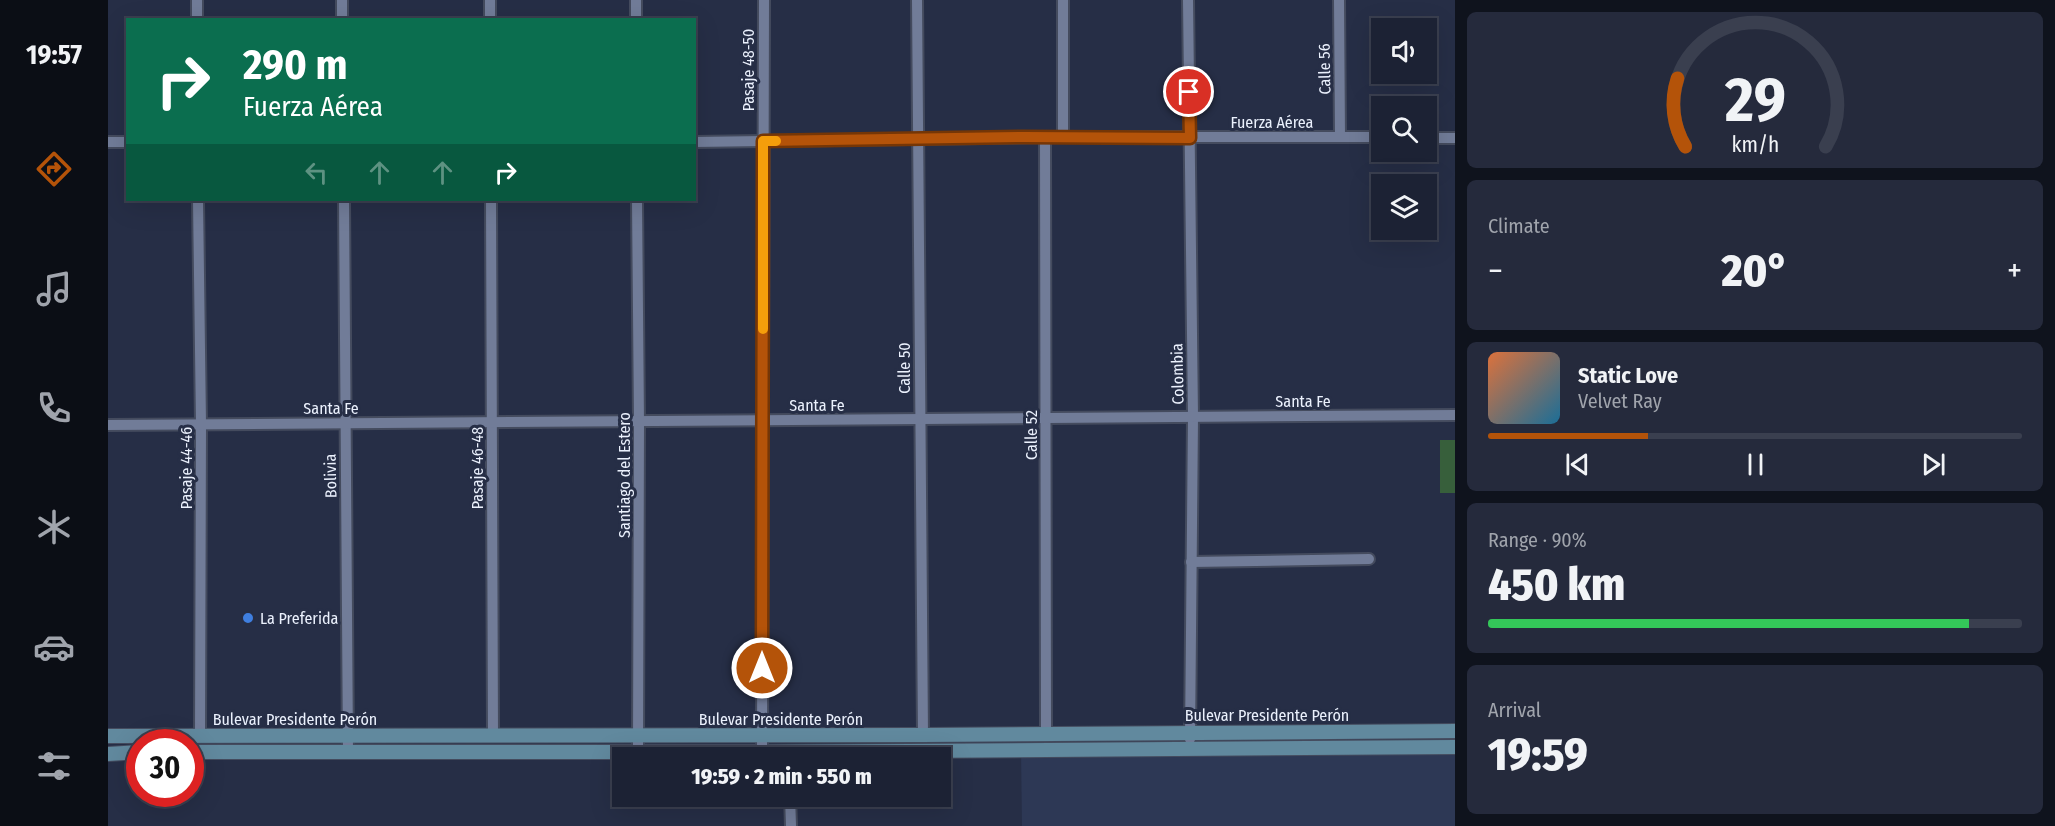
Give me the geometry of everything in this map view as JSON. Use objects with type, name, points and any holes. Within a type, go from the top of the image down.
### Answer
[{"type":"main road","name":"Bulevar Presidente Perón","points":[[204,736],[762,736],[1455,730]]},
{"type":"main road","name":"Bulevar Presidente Perón","points":[[108,736],[126,736]]},
{"type":"main road","name":"Bulevar Presidente Perón","points":[[951,752],[1189,748],[1455,747]]},
{"type":"main road","name":"Bulevar Presidente Perón","points":[[204,752],[612,751]]},
{"type":"main road","points":[[108,754],[126,753]]},
{"type":"street","points":[[197,0],[197,18]]},
{"type":"street","points":[[342,0],[342,18]]},
{"type":"street","points":[[490,0],[490,18]]},
{"type":"street","points":[[636,0],[636,18]]},
{"type":"street","name":"Pasaje 48-50","points":[[762,747],[764,0]]},
{"type":"street","name":"Calle 50","points":[[917,0],[923,735]]},
{"type":"street","points":[[1063,0],[1064,137]]},
{"type":"street","name":"Colombia","points":[[1188,0],[1193,417],[1189,748]]},
{"type":"street","name":"Calle 56","points":[[1339,0],[1340,137]]},
{"type":"street","name":"Fuerza Aérea","points":[[696,141],[1045,137],[1371,137]]},
{"type":"street","name":"Calle 52","points":[[1045,137],[1046,734]]},
{"type":"street","points":[[1437,138],[1455,138]]},
{"type":"street","points":[[108,142],[126,142]]},
{"type":"street","name":"Pasaje 44-46","points":[[198,201],[201,424],[200,729]]},
{"type":"street","name":"Bolivia","points":[[344,201],[348,752]]},
{"type":"street","name":"Pasaje 46-48","points":[[491,201],[493,736]]},
{"type":"street","name":"Santiago del Estero","points":[[637,201],[638,747]]},
{"type":"street","name":"Santa Fe","points":[[108,425],[1455,415]]},
{"type":"street","points":[[1191,562],[1369,559]]},
{"type":"street","points":[[789,747],[790,735]]},
{"type":"street","points":[[790,807],[791,826]]},
{"type":"shaded area","points":[[1455,749],[1455,826],[1022,826],[1021,751]]},
{"type":"green space","points":[[1440,440],[1455,440],[1455,493],[1440,493]]},
{"type":"slow traffic","points":[[763,329],[763,141],[776,141]]},
{"type":"place","name":"La Preferida","points":[[248,618]]},
{"type":"route","points":[[762,668],[763,141],[1024,137],[1190,138],[1189,92]]}]
